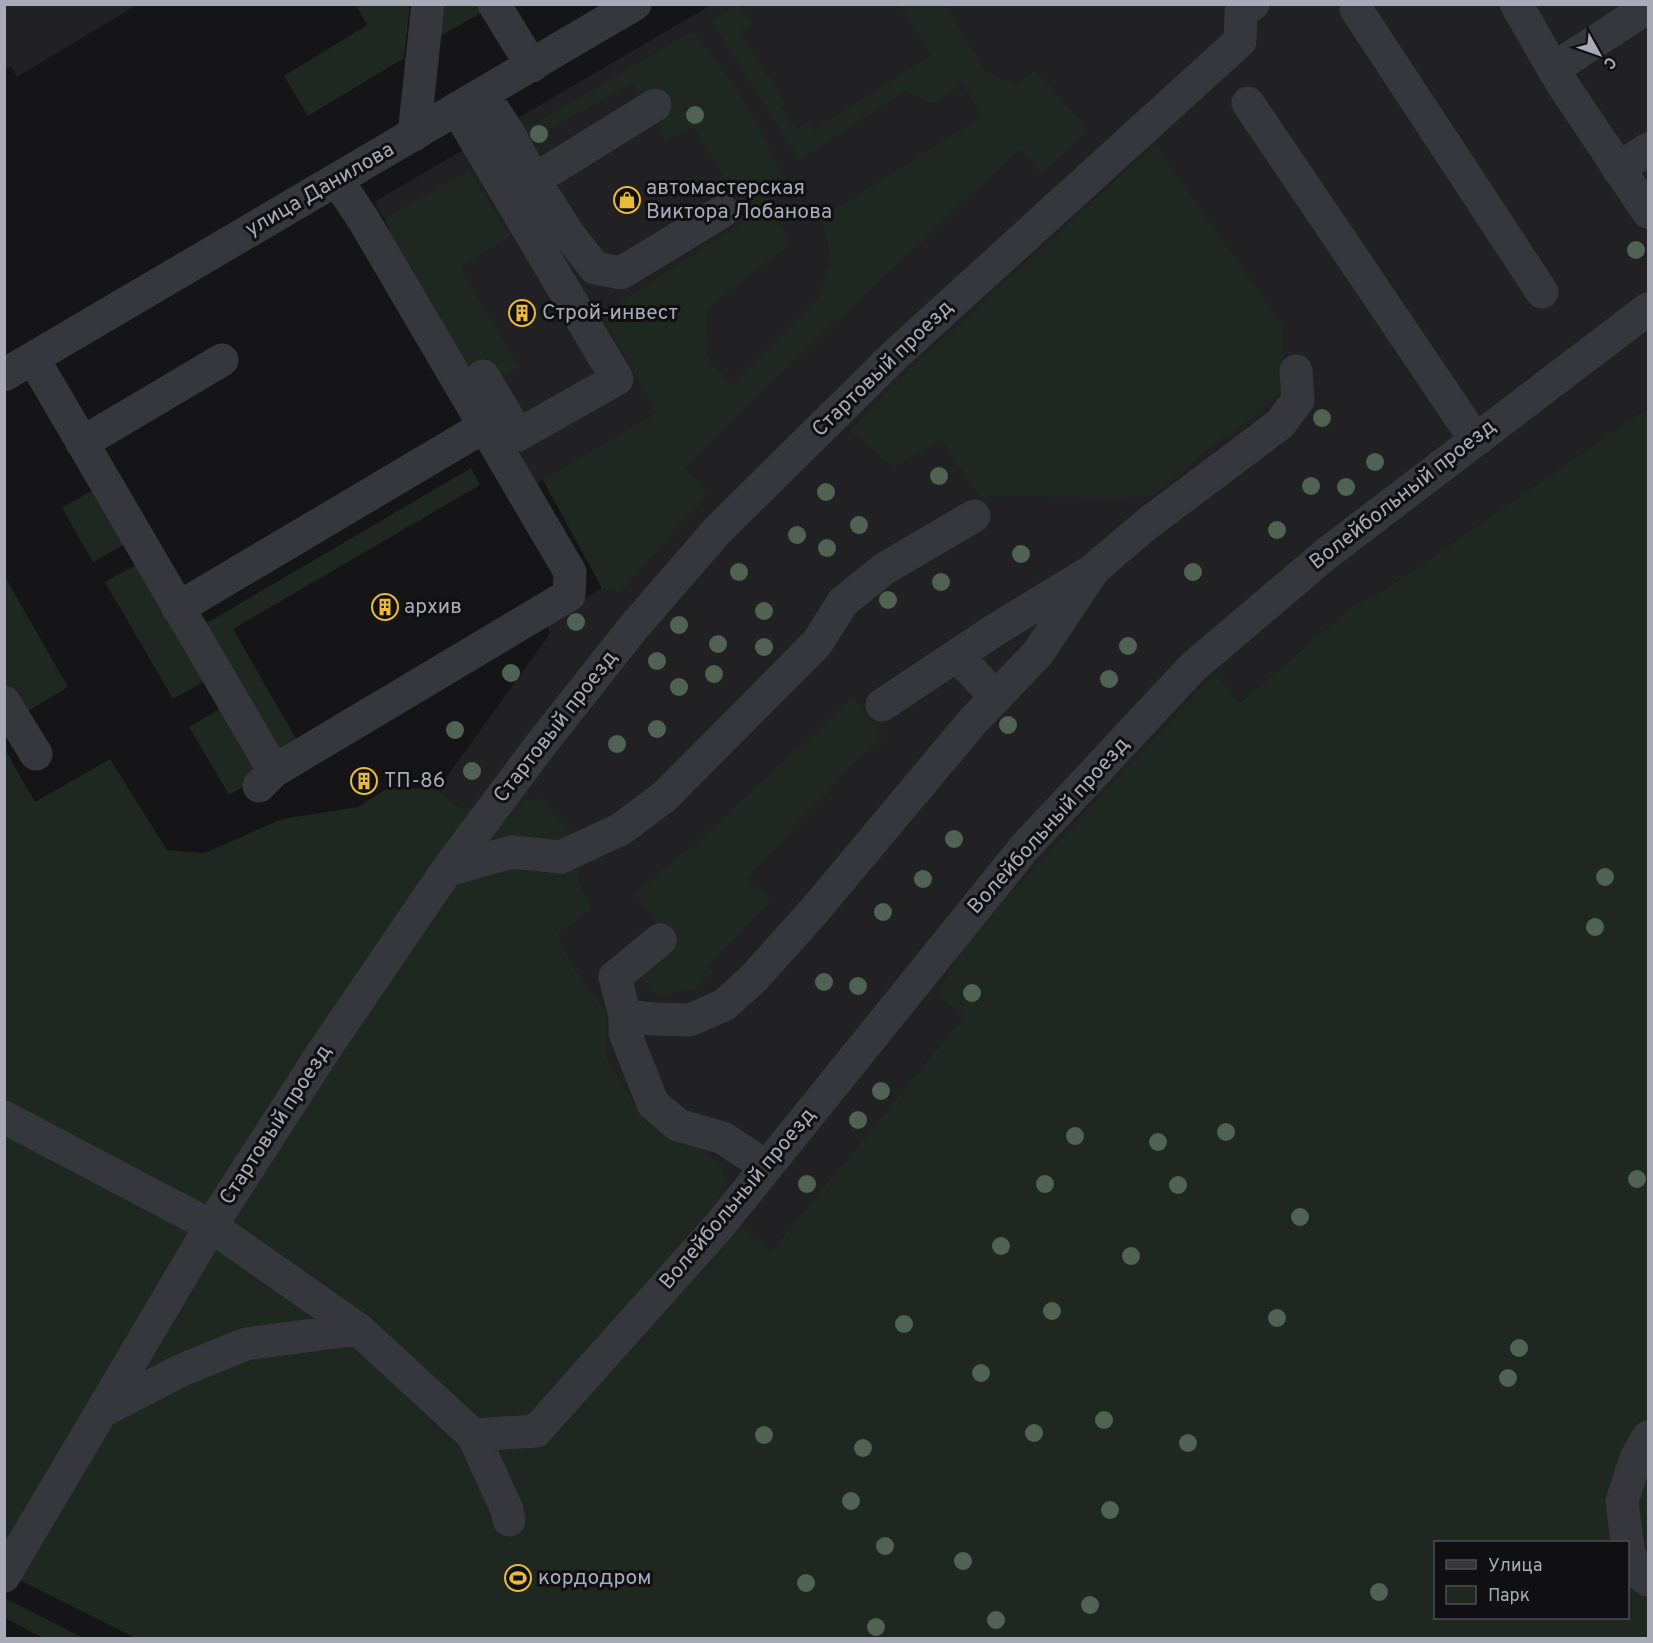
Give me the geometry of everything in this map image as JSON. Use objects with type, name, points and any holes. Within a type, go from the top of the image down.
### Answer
[{"type":"street","points":[[414,135],[428,4]]},
{"type":"street","points":[[494,4],[532,66]]},
{"type":"street","name":"улица Данилова","points":[[4,375],[635,4]]},
{"type":"street","points":[[1357,4],[1356,9],[1542,292]]},
{"type":"street","points":[[1516,4],[1553,69],[1648,212]]},
{"type":"street","name":"Стартовый проезд","points":[[4,1576],[211,1226],[323,1052],[447,870],[542,743],[633,628],[716,532],[895,355],[1240,40],[1242,7]]},
{"type":"street","points":[[1553,69],[1648,7]]},
{"type":"street","points":[[470,102],[508,132],[534,180],[569,235],[595,268],[621,273],[723,211]]},
{"type":"street","points":[[470,102],[617,379],[518,435],[483,375]]},
{"type":"street","points":[[1248,103],[1476,439]]},
{"type":"street","points":[[534,180],[656,105]]},
{"type":"street","points":[[1618,169],[1648,149]]},
{"type":"street","points":[[33,358],[178,608],[267,779],[569,595],[570,572],[363,219],[337,180]]},
{"type":"street","name":"Волейбольный проезд","points":[[473,1435],[536,1431],[719,1226],[1024,848],[1193,667],[1326,554],[1648,309]]},
{"type":"street","points":[[82,443],[222,360]]},
{"type":"street","points":[[882,705],[1094,569],[1147,524],[1280,424],[1298,400],[1296,371]]},
{"type":"street","points":[[178,608],[485,426]]},
{"type":"street","points":[[447,870],[512,852],[561,857],[621,829],[665,796],[817,643],[843,602],[885,569],[974,516]]},
{"type":"street","points":[[625,1016],[690,1020],[724,1005],[753,979],[814,911],[974,721],[1038,653],[1094,569]]},
{"type":"street","points":[[957,655],[996,698]]},
{"type":"street","points":[[4,702],[36,754]]},
{"type":"street","points":[[660,940],[615,977],[625,1016],[625,1033],[653,1104],[678,1125],[723,1138],[766,1167]]},
{"type":"street","points":[[4,1117],[211,1226],[358,1329],[473,1435],[507,1510],[509,1520]]},
{"type":"street","points":[[104,1410],[182,1370],[246,1344],[358,1329]]},
{"type":"street","points":[[1627,1541],[1622,1501],[1636,1458],[1648,1437]]},
{"type":"street","points":[[1629,1554],[1642,1577],[1648,1580]]},
{"type":"shaded area","points":[[5,4],[137,5],[17,77],[11,66],[5,70]]},
{"type":"shaded area","points":[[711,5],[1648,5],[1648,407],[1387,588],[1352,606],[1239,703],[1215,673],[964,1016],[771,1251],[742,1227],[727,1193],[699,1148],[646,1122],[606,1057],[607,1012],[575,969],[558,934],[578,881],[541,798],[459,808],[438,789],[549,635],[548,621],[602,588],[543,480],[531,486],[399,256],[384,218],[374,202]]},
{"type":"green space","points":[[356,5],[410,5],[404,58],[308,116],[284,76],[367,25]]},
{"type":"green space","points":[[441,5],[476,5],[481,13],[433,40]]},
{"type":"green space","points":[[738,5],[752,24],[740,32],[786,104],[782,108],[796,129],[808,121],[814,130],[931,55],[899,5],[945,5],[985,71],[1016,85],[1035,70],[1089,130],[1042,174],[1020,149],[774,380],[686,468],[708,494],[620,592],[602,588],[543,480],[657,413],[601,315],[753,215],[727,184],[693,126],[665,141],[632,83],[523,143],[519,133],[693,31],[735,86],[755,119],[789,190],[764,208],[785,233],[785,248],[708,308],[706,355],[730,385],[817,299],[831,262],[822,218],[982,116],[963,84],[932,104],[905,91],[799,160],[711,21]]},
{"type":"green space","points":[[1155,144],[1283,325],[1284,388],[1253,417],[1212,446],[1154,496],[1109,499],[1033,496],[980,497],[941,440],[893,467],[850,430],[913,366]]},
{"type":"green space","points":[[470,171],[511,236],[460,267],[519,367],[503,377],[494,362],[467,375],[399,256],[385,218]]},
{"type":"green space","points":[[1648,407],[1648,1638],[135,1638],[5,1573],[4,748],[35,802],[110,759],[167,850],[205,853],[282,819],[358,807],[388,788],[438,789],[459,808],[541,798],[586,848],[578,881],[591,909],[558,934],[575,969],[607,1012],[606,1057],[646,1122],[699,1148],[722,1165],[727,1193],[742,1226],[771,1251],[964,1016],[938,996],[949,969],[975,932],[1215,672],[1239,703],[1352,606],[1387,588]]},
{"type":"green space","points":[[471,468],[480,485],[233,629],[298,742],[275,754],[200,627]]},
{"type":"green space","points":[[93,490],[125,544],[93,562],[62,508]]},
{"type":"green space","points":[[137,564],[205,681],[173,699],[105,582]]},
{"type":"green space","points":[[4,575],[68,687],[5,725],[4,725]]},
{"type":"green space","points":[[852,697],[885,737],[857,760],[747,878],[772,900],[707,967],[714,973],[696,988],[660,996],[645,986],[642,972],[674,945],[634,894],[705,835]]},
{"type":"green space","points":[[221,708],[253,763],[254,780],[229,795],[189,727]]},
{"type":"green space","points":[[4,1598],[83,1638],[43,1638],[5,1618]]},
{"type":"place","name":"автомастерская Виктора Лобанова","points":[[627,200]]},
{"type":"place","name":"Строй-инвест","points":[[522,313]]},
{"type":"place","name":"архив","points":[[385,607]]},
{"type":"place","name":"ТП-86","points":[[364,781]]},
{"type":"place","name":"кордодром","points":[[518,1578]]}]
